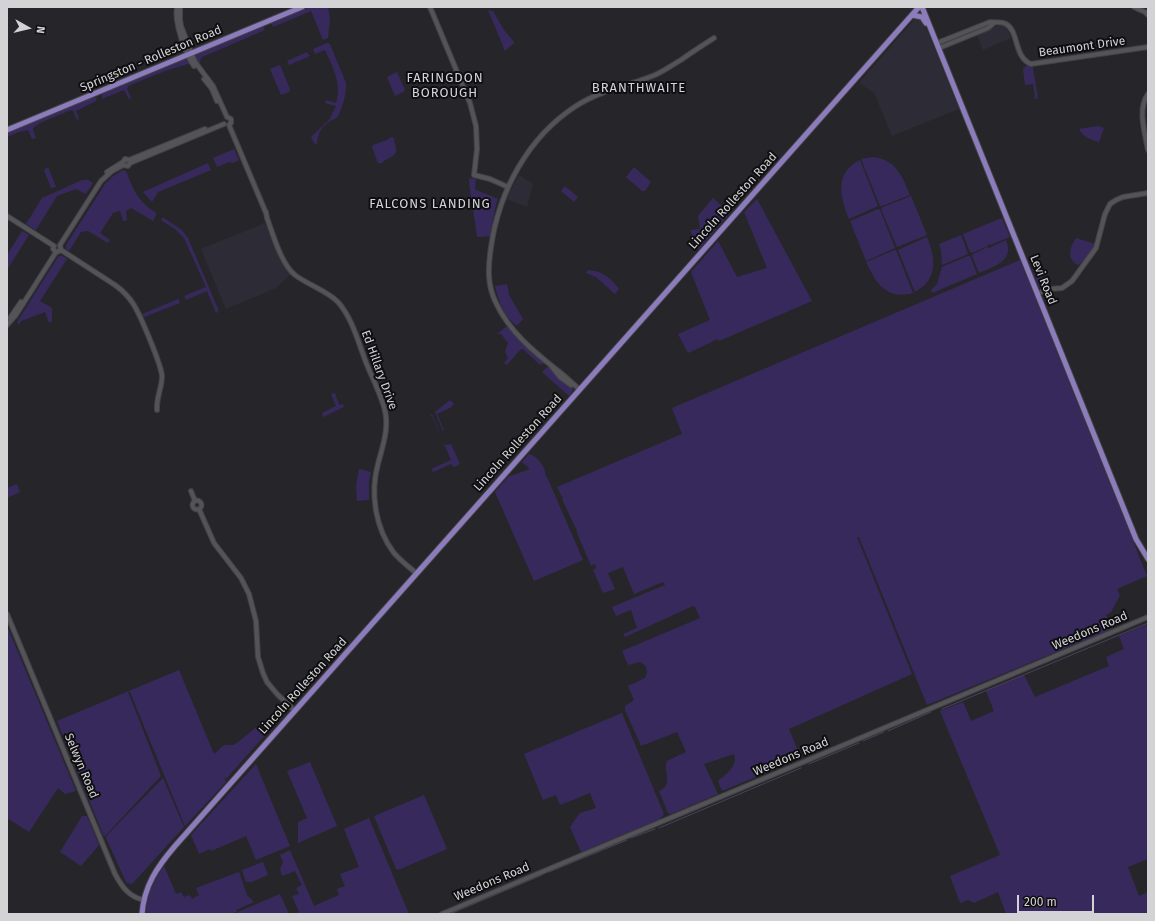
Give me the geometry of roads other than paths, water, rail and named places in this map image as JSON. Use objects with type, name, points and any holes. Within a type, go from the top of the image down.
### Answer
[{"type":"main road","name":"Springston - Rolleston Road","points":[[7,130],[302,7]]},
{"type":"main road","name":"Lincoln Rolleston Road","points":[[144,900],[151,880],[162,861],[919,7]]},
{"type":"main road","name":"Levi Road","points":[[922,7],[1136,539],[1148,559]]},
{"type":"main road","points":[[912,16],[922,17],[930,26]]},
{"type":"main road","points":[[142,914],[144,900]]},
{"type":"street","points":[[177,7],[176,20],[196,69],[212,89],[225,120],[229,125]]},
{"type":"street","points":[[180,7],[181,26],[190,54]]},
{"type":"street","points":[[430,7],[470,103],[476,126],[477,149],[474,175],[490,179],[508,187]]},
{"type":"street","points":[[1134,7],[1148,15]]},
{"type":"street","points":[[938,45],[988,22],[994,23]]},
{"type":"street","points":[[938,45],[968,36],[988,28],[994,23]]},
{"type":"street","name":"Beaumont Drive","points":[[994,23],[1003,23],[1009,27],[1022,57],[1025,61],[1031,64],[1148,47]]},
{"type":"street","points":[[967,31],[968,36]]},
{"type":"street","points":[[579,390],[560,377],[552,366],[515,333],[498,309],[490,287],[489,267],[492,240],[499,210],[508,187],[527,154],[544,133],[571,110],[599,93],[662,72],[714,38]]},
{"type":"street","points":[[1148,94],[1142,109],[1148,150]]},
{"type":"street","name":"Ed Hillary Drive","points":[[225,120],[231,119],[229,125],[286,258],[301,278],[333,297],[343,308],[352,327],[383,402],[386,416],[386,425],[374,488],[376,511],[385,537],[394,552],[416,574]]},
{"type":"street","points":[[7,321],[102,181],[112,171],[126,159],[130,162],[225,120]]},
{"type":"street","points":[[1038,293],[1050,289],[1062,288],[1072,281],[1096,248],[1105,214],[1110,204],[1122,197],[1148,193]]},
{"type":"street","points":[[7,216],[115,285],[123,291],[135,306],[161,369],[162,381],[157,399],[156,410]]},
{"type":"street","points":[[7,325],[16,315],[57,248]]},
{"type":"street","points":[[191,491],[195,501],[199,501],[201,503],[202,506],[199,509],[214,543],[241,578],[249,594],[256,621],[258,657],[267,682],[277,694],[295,710]]},
{"type":"street","name":"Selwyn Road","points":[[7,614],[115,874],[126,891],[134,897],[144,900]]},
{"type":"street","name":"Weedons Road","points":[[442,914],[1148,617]]},
{"type":"waterway","points":[[942,709],[1148,623]]},
{"type":"waterway","points":[[888,731],[931,712]]},
{"type":"waterway","points":[[863,741],[884,732]]},
{"type":"waterway","points":[[809,764],[859,743]]},
{"type":"waterway","points":[[659,828],[801,768]]},
{"type":"waterway","points":[[631,838],[655,829]]},
{"type":"waterway","points":[[549,872],[627,840]]},
{"type":"waterway","points":[[450,914],[542,875]]},
{"type":"district","name":"FARINGDON BOROUGH","points":[[445,86]]},
{"type":"district","name":"BRANTHWAITE","points":[[639,88]]},
{"type":"district","name":"FALCONS LANDING","points":[[430,204]]}]
